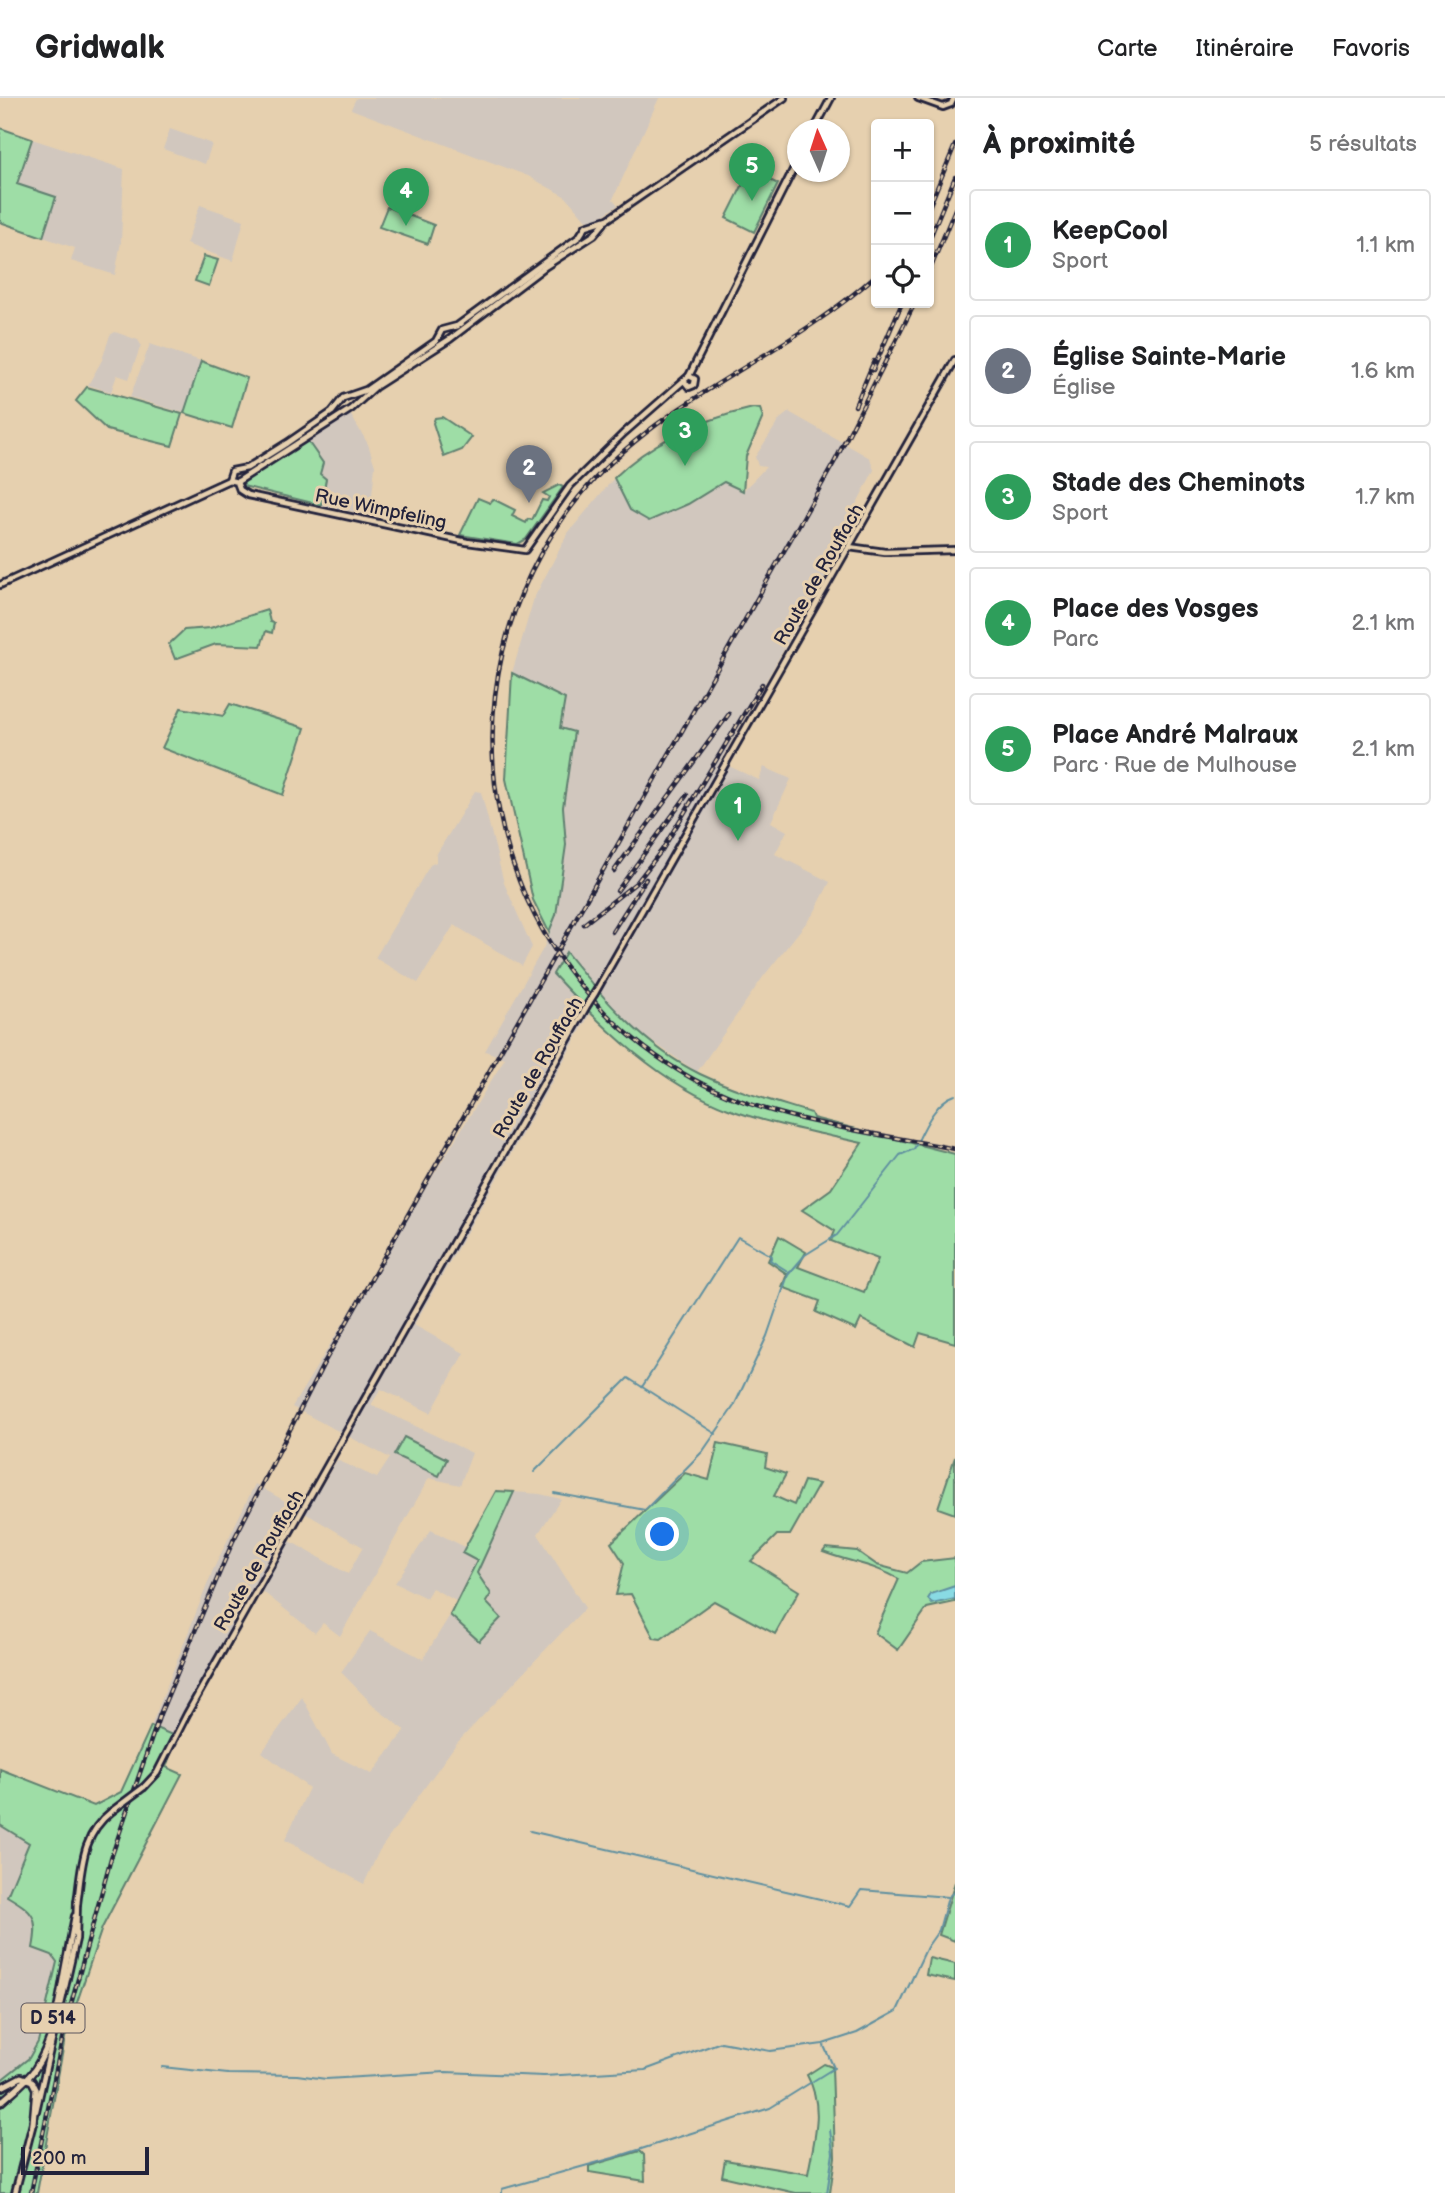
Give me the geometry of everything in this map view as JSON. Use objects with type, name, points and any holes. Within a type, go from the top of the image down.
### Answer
[{"type":"highway","name":"D 514","points":[[0,2103],[27,2078],[45,2050],[70,1954]]},
{"type":"highway","points":[[0,2088],[13,2080],[27,2078],[36,2089],[33,2123]]},
{"type":"main road","points":[[238,482],[348,410],[608,219],[784,98]]},
{"type":"main road","points":[[820,119],[831,98]]},
{"type":"main road","points":[[918,98],[943,107],[951,104],[954,98]]},
{"type":"main road","points":[[686,383],[694,385],[694,367],[787,182]]},
{"type":"main road","points":[[0,585],[229,480],[229,474],[247,468],[287,443],[348,397],[366,390],[436,341],[440,333],[457,326],[584,231],[586,226],[594,230]]},
{"type":"main road","points":[[584,231],[594,230]]},
{"type":"main road","points":[[447,328],[449,338]]},
{"type":"main road","points":[[440,333],[442,338],[449,338]]},
{"type":"main road","name":"Route de Rouffach","points":[[70,1954],[88,1840],[99,1822],[158,1773],[192,1704],[955,360]]},
{"type":"main road","points":[[686,383],[692,377]]},
{"type":"main road","name":"Rue Wimpfeling","points":[[229,480],[238,482],[240,490],[248,495],[467,542],[525,550],[570,486],[624,433],[677,387],[686,383]]},
{"type":"main road","points":[[348,397],[354,405]]},
{"type":"main road","points":[[340,403],[348,410]]},
{"type":"main road","points":[[235,470],[240,475],[238,482]]},
{"type":"main road","points":[[849,547],[885,552],[955,550]]},
{"type":"main road","name":"D 514","points":[[15,2193],[70,1954]]},
{"type":"shaded area","points":[[356,98],[659,98],[613,199],[618,205],[595,221],[585,219],[566,197],[528,176],[351,109]]},
{"type":"shaded area","points":[[170,129],[212,144],[205,164],[163,149]]},
{"type":"shaded area","points":[[32,139],[124,169],[121,242],[115,275],[71,261],[75,248],[43,237],[56,197],[17,184]]},
{"type":"shaded area","points":[[200,205],[244,220],[233,261],[186,244]]},
{"type":"shaded area","points":[[115,332],[138,340],[141,345],[129,379],[117,375],[111,392],[88,385],[102,360],[110,335]]},
{"type":"shaded area","points":[[150,344],[201,361],[184,413],[130,397]]},
{"type":"shaded area","points":[[349,412],[368,444],[375,466],[370,515],[321,505],[326,479],[321,474],[307,440]]},
{"type":"shaded area","points":[[789,412],[870,458],[874,470],[835,546],[840,550],[720,762],[759,780],[764,767],[791,779],[771,822],[787,831],[775,854],[830,882],[814,913],[763,977],[697,1072],[641,1034],[601,997],[566,953],[553,974],[590,1014],[414,1325],[464,1353],[431,1413],[381,1389],[371,1405],[472,1453],[460,1485],[429,1478],[340,1636],[323,1623],[315,1633],[262,1591],[290,1541],[348,1574],[363,1547],[305,1513],[337,1460],[377,1478],[390,1458],[292,1407],[505,1058],[485,1051],[544,947],[556,915],[566,845],[563,807],[574,733],[560,728],[565,699],[512,673],[534,598],[568,533],[614,478],[630,510],[688,504],[725,482],[743,491],[766,467],[758,466],[755,457],[780,419]]},
{"type":"shaded area","points":[[475,791],[481,792],[504,883],[532,947],[522,966],[454,925],[418,983],[375,958],[430,865],[436,862],[436,855]]},
{"type":"shaded area","points":[[255,1484],[299,1509],[197,1693],[177,1737],[151,1726],[213,1570]]},
{"type":"shaded area","points":[[514,1492],[561,1499],[538,1534],[585,1608],[456,1744],[379,1851],[364,1884],[285,1840],[309,1788],[262,1752],[302,1697],[332,1754],[372,1774],[405,1730],[377,1709],[341,1672],[370,1631],[423,1659],[450,1615],[479,1641],[491,1593],[477,1573]]},
{"type":"shaded area","points":[[431,1530],[465,1547],[462,1553],[477,1561],[456,1601],[432,1588],[426,1598],[395,1583]]},
{"type":"shaded area","points":[[0,1825],[29,1843],[28,1908],[38,1929],[33,1948],[52,1955],[57,1962],[38,2042],[29,2058],[0,2081]]},
{"type":"green space","points":[[0,128],[32,139],[17,184],[56,197],[43,237],[0,222]]},
{"type":"green space","points":[[750,170],[778,184],[754,232],[726,218]]},
{"type":"green space","points":[[387,207],[434,225],[428,244],[379,227]]},
{"type":"green space","points":[[204,256],[218,260],[209,286],[195,281]]},
{"type":"green space","points":[[201,361],[247,378],[232,428],[184,413]]},
{"type":"green space","points":[[87,387],[182,414],[172,446],[107,430],[76,401]]},
{"type":"green space","points":[[753,408],[760,409],[763,417],[746,456],[743,491],[724,482],[688,504],[649,521],[630,510],[614,478],[629,465],[678,433]]},
{"type":"green space","points":[[442,417],[472,437],[462,450],[444,457],[433,423],[435,418]]},
{"type":"green space","points":[[307,440],[323,463],[320,474],[326,479],[321,505],[243,486],[245,479]]},
{"type":"green space","points":[[559,485],[563,487],[526,539],[517,544],[460,535],[478,498],[490,503],[493,499],[515,510],[512,516],[526,523],[528,519],[532,520],[542,500],[547,501],[549,497],[543,493]]},
{"type":"green space","points":[[267,610],[270,622],[274,623],[272,633],[266,631],[261,646],[216,644],[175,659],[169,644],[184,630],[210,628]]},
{"type":"green space","points":[[512,673],[565,699],[560,728],[574,732],[563,807],[566,845],[556,915],[549,932],[533,900],[506,779]]},
{"type":"green space","points":[[230,704],[305,728],[283,795],[162,748],[181,708],[223,716]]},
{"type":"green space","points":[[566,952],[610,1004],[643,1036],[700,1074],[741,1091],[811,1113],[813,1118],[955,1154],[955,1343],[920,1333],[915,1347],[861,1319],[856,1330],[816,1312],[820,1301],[782,1287],[787,1274],[768,1261],[779,1236],[806,1252],[798,1267],[864,1292],[878,1259],[831,1241],[835,1231],[802,1210],[831,1189],[862,1143],[731,1110],[681,1086],[612,1034],[553,974]]},
{"type":"green space","points":[[404,1437],[447,1459],[439,1476],[394,1455]]},
{"type":"green space","points":[[718,1443],[767,1454],[765,1467],[786,1474],[774,1496],[794,1505],[804,1481],[819,1484],[790,1535],[777,1535],[751,1561],[799,1591],[775,1634],[714,1601],[661,1639],[654,1638],[631,1594],[616,1595],[624,1563],[611,1543],[685,1473],[709,1480]]},
{"type":"green space","points":[[955,1457],[955,1514],[938,1508]]},
{"type":"green space","points":[[496,1491],[514,1492],[477,1573],[491,1594],[486,1602],[501,1618],[479,1641],[450,1615],[477,1561],[462,1553]]},
{"type":"green space","points":[[826,1548],[857,1551],[877,1565],[907,1573],[921,1562],[955,1558],[955,1602],[927,1608],[898,1650],[875,1633],[899,1579],[823,1552]]},
{"type":"green space","points":[[151,1726],[177,1737],[166,1767],[182,1774],[102,1928],[65,2038],[37,2193],[0,2193],[0,2081],[29,2058],[38,2042],[57,1962],[52,1955],[33,1948],[35,1922],[32,1916],[7,1896],[29,1843],[0,1825],[0,1769],[94,1806],[121,1792]]},
{"type":"green space","points":[[955,1882],[955,1941],[939,1935]]},
{"type":"green space","points":[[929,1958],[955,1964],[955,1981],[926,1975]]},
{"type":"green space","points":[[824,2064],[832,2067],[835,2157],[830,2193],[796,2193],[722,2176],[725,2160],[808,2174],[817,2112],[816,2099],[807,2075]]},
{"type":"green space","points":[[640,2151],[644,2155],[645,2181],[589,2172],[589,2166]]},
{"type":"water","points":[[955,1586],[955,1599],[932,1604],[928,1599],[931,1594]]},
{"type":"waterway","points":[[554,1493],[645,1510],[703,1451],[734,1406],[767,1336],[788,1275],[805,1255],[837,1235],[900,1155],[914,1149],[935,1110],[955,1095]]},
{"type":"waterway","points":[[642,1387],[738,1237],[772,1256],[770,1260],[789,1272]]},
{"type":"waterway","points":[[534,1472],[628,1378],[716,1434]]},
{"type":"waterway","points":[[530,1831],[850,1906],[861,1890],[948,1897]]},
{"type":"waterway","points":[[162,2067],[228,2074],[297,2075],[326,2079],[446,2072],[544,2076],[645,2070],[721,2042],[770,2051],[823,2044],[857,2033],[897,2011],[927,1947],[939,1930],[948,1897],[955,1891]]},
{"type":"waterway","points":[[502,2193],[502,2189],[613,2158],[770,2108],[834,2068],[824,2046]]},
{"type":"waterway","points":[[827,2193],[833,2153],[830,2130]]},
{"type":"railway","points":[[934,195],[955,145]]},
{"type":"railway","points":[[934,228],[955,177]]},
{"type":"railway","points":[[934,260],[955,209]]},
{"type":"railway","points":[[871,279],[802,331],[646,433],[611,463],[579,497],[532,571],[503,651],[493,733],[500,815],[524,893],[565,965],[621,1028],[693,1079],[755,1106],[821,1123],[955,1149]]},
{"type":"railway","points":[[873,370],[900,308]]},
{"type":"railway","points":[[31,2193],[64,2030],[111,1858],[160,1714],[233,1541],[325,1361],[835,461],[912,308]]},
{"type":"railway","points":[[855,406],[874,361]]},
{"type":"railway","points":[[584,924],[637,882],[662,850],[762,684]]},
{"type":"railway","points":[[614,871],[729,714]]},
{"type":"railway","points":[[617,891],[687,795]]},
{"type":"railway","points":[[612,932],[646,879]]},
{"type":"place","name":"Place André Malraux","points":[[752,201]]},
{"type":"place","name":"Place des Vosges","points":[[406,226]]},
{"type":"place","name":"Stade des Cheminots","points":[[685,466]]},
{"type":"place","name":"Église Sainte-Marie","points":[[529,503]]},
{"type":"place","name":"KeepCool","points":[[738,841]]}]
